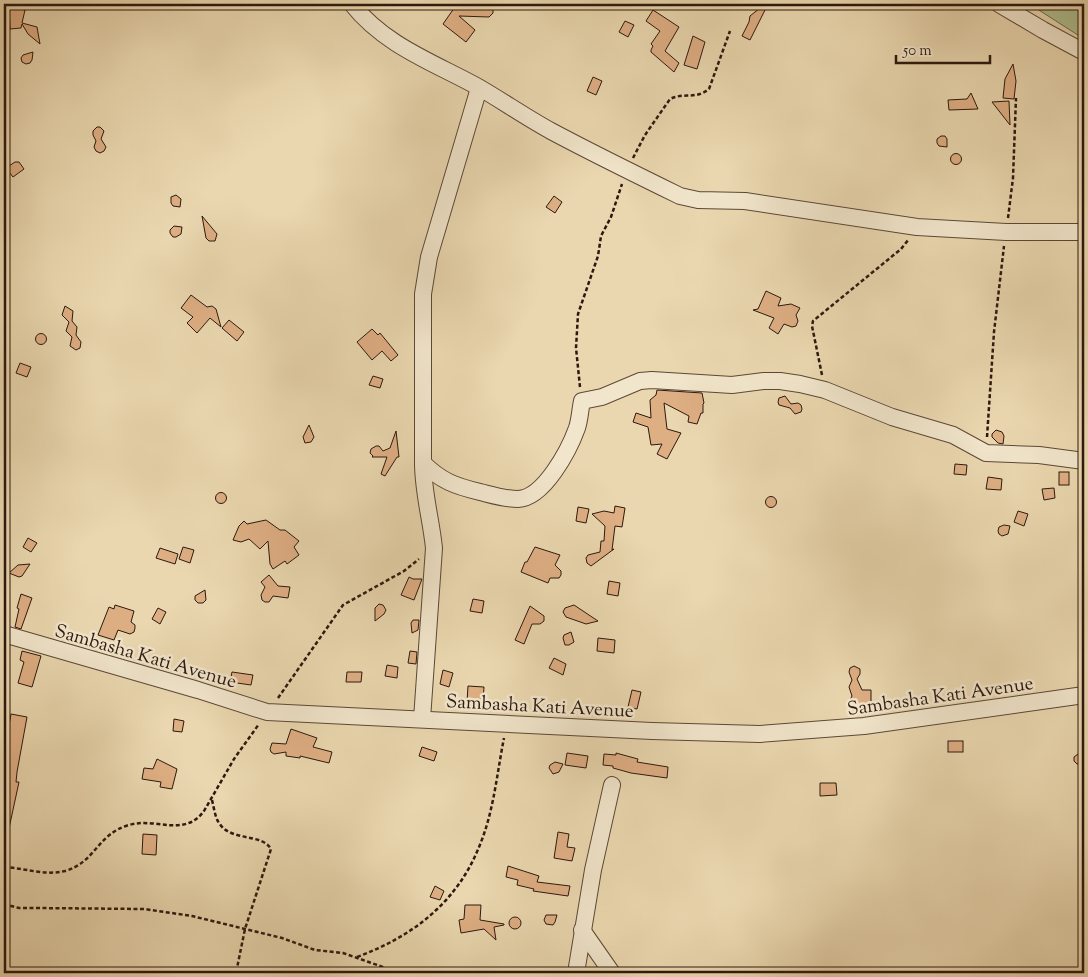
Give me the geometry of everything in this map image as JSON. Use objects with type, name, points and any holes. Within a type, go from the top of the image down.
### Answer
[{"type":"street","points":[[352,4],[380,33],[406,51],[479,88],[550,131],[680,196],[745,201],[917,228],[1006,232],[1084,232]]},
{"type":"street","points":[[999,4],[1084,52]]},
{"type":"street","points":[[422,719],[434,548],[432,524],[425,499],[423,463],[423,294],[429,256],[479,88]]},
{"type":"street","points":[[423,463],[446,482],[461,488],[506,498],[520,499],[533,494],[543,486],[568,449],[577,427],[582,401],[602,397],[640,381],[652,380],[732,385],[780,381],[800,384],[825,390],[892,417],[953,435],[986,453],[1039,455],[1084,461]]},
{"type":"street","name":"Sambasha Kati Avenue","points":[[4,634],[267,712],[721,734],[760,734],[864,726],[1084,696]]},
{"type":"street","points":[[576,973],[593,870],[612,785]]},
{"type":"street","points":[[582,930],[612,973]]},
{"type":"path","points":[[582,401],[576,348],[578,314],[594,266],[601,236],[611,217],[614,202],[627,170],[645,136],[670,98],[674,96],[696,96],[710,89],[730,31]]},
{"type":"path","points":[[986,453],[998,286],[1013,178],[1016,98]]},
{"type":"path","points":[[825,390],[812,326],[813,320],[901,249],[917,228]]},
{"type":"path","points":[[4,867],[50,872],[63,871],[74,868],[85,861],[112,832],[137,823],[184,826],[199,818],[234,759],[343,605],[404,571],[434,548]]},
{"type":"path","points":[[355,957],[385,946],[412,930],[438,908],[462,880],[481,842],[488,822],[506,724]]},
{"type":"path","points":[[212,799],[219,824],[226,831],[264,842],[271,849],[245,929],[236,973]]},
{"type":"path","points":[[4,904],[19,908],[144,909],[170,912],[282,938],[315,950],[335,951],[400,973]]},
{"type":"green space","points":[[1029,4],[1084,4],[1084,39],[1031,5]]},
{"type":"building","points":[[457,4],[491,4],[493,9],[493,13],[489,17],[459,16],[475,30],[466,42],[443,24]]},
{"type":"building","points":[[765,4],[768,4],[750,40],[742,36],[750,16]]},
{"type":"building","points":[[9,7],[25,10],[22,23],[37,27],[40,44],[28,34],[22,24],[21,28],[10,29]]},
{"type":"building","points":[[653,10],[679,27],[665,51],[679,63],[674,72],[651,52],[653,46],[651,44],[660,31],[646,21]]},
{"type":"building","points":[[625,21],[634,25],[628,37],[619,32]]},
{"type":"building","points":[[693,36],[705,42],[697,69],[684,65]]},
{"type":"building","points":[[33,52],[30,63],[22,62],[21,58],[23,55]]},
{"type":"building","points":[[1013,64],[1016,81],[1014,99],[1003,98],[1005,79]]},
{"type":"building","points":[[593,77],[602,81],[596,95],[587,91]]},
{"type":"building","points":[[971,93],[978,109],[949,110],[948,100],[967,99]]},
{"type":"building","points":[[1009,101],[1010,125],[992,102]]},
{"type":"building","points":[[97,127],[104,131],[101,139],[106,147],[100,153],[94,147],[96,141],[93,131]]},
{"type":"building","points":[[945,136],[947,139],[947,147],[939,146],[937,143],[937,139]]},
{"type":"building","points":[[956,153],[962,159],[956,165],[950,159]]},
{"type":"building","points":[[15,162],[19,162],[24,169],[13,177],[6,168]]},
{"type":"building","points":[[176,195],[181,199],[180,207],[173,206],[171,203],[171,197]]},
{"type":"building","points":[[554,196],[562,202],[555,213],[546,207]]},
{"type":"building","points":[[202,216],[217,234],[215,241],[209,241],[206,238]]},
{"type":"building","points":[[174,226],[182,227],[181,234],[176,237],[173,237],[170,233]]},
{"type":"building","points":[[766,291],[781,298],[778,306],[791,304],[800,308],[796,315],[798,321],[796,326],[792,327],[784,324],[778,334],[769,328],[774,318],[753,310],[758,309]]},
{"type":"building","points":[[191,295],[207,307],[212,306],[216,309],[221,327],[210,318],[197,333],[187,323],[193,317],[181,308]]},
{"type":"building","points":[[65,306],[73,311],[72,321],[77,327],[76,335],[81,342],[80,348],[76,350],[70,346],[72,337],[66,331],[69,322],[62,315]]},
{"type":"building","points":[[229,320],[244,332],[237,341],[222,328]]},
{"type":"building","points":[[372,329],[378,335],[380,333],[398,355],[391,361],[382,351],[372,360],[357,342]]},
{"type":"building","points":[[41,333],[47,339],[41,345],[35,339]]},
{"type":"building","points":[[20,363],[31,367],[27,377],[16,373]]},
{"type":"building","points":[[373,376],[383,379],[380,388],[369,385]]},
{"type":"building","points":[[657,390],[702,393],[704,403],[703,413],[701,413],[697,424],[688,422],[689,416],[664,403],[667,429],[681,433],[667,459],[657,454],[662,444],[651,445],[648,427],[633,422],[636,413],[651,418],[650,400],[656,395]]},
{"type":"building","points":[[785,396],[791,404],[798,403],[801,405],[801,412],[795,414],[790,408],[779,405],[779,398]]},
{"type":"building","points":[[309,425],[314,437],[311,442],[305,443],[303,437]]},
{"type":"building","points":[[996,430],[1002,432],[1004,436],[1003,444],[998,443],[992,437]]},
{"type":"building","points":[[396,431],[399,457],[397,457],[385,476],[381,474],[387,457],[372,457],[370,453],[371,449],[376,446],[379,446],[383,451],[390,448]]},
{"type":"building","points":[[955,464],[967,465],[966,475],[954,474]]},
{"type":"building","points":[[1059,472],[1069,472],[1069,485],[1059,485]]},
{"type":"building","points":[[988,477],[1002,479],[1001,490],[986,489]]},
{"type":"building","points":[[1054,488],[1055,498],[1044,500],[1042,489]]},
{"type":"building","points":[[221,492],[227,498],[221,504],[215,498]]},
{"type":"building","points":[[771,496],[777,502],[771,508],[765,502]]},
{"type":"building","points":[[615,506],[625,508],[622,527],[615,526],[612,550],[614,549],[591,566],[587,563],[586,558],[588,555],[600,552],[601,541],[604,541],[605,526],[592,514],[604,511],[614,513]]},
{"type":"building","points":[[578,507],[589,509],[586,523],[576,521]]},
{"type":"building","points":[[1018,511],[1028,514],[1024,526],[1014,522]]},
{"type":"building","points":[[266,520],[280,530],[285,530],[299,541],[294,547],[299,555],[287,564],[285,561],[273,569],[270,564],[268,541],[260,549],[249,539],[241,542],[233,540],[239,526],[244,521],[247,524]]},
{"type":"building","points":[[1004,525],[1010,526],[1008,534],[1002,536],[998,531],[999,527]]},
{"type":"building","points":[[28,538],[37,543],[31,552],[23,547]]},
{"type":"building","points":[[183,547],[194,550],[190,563],[179,559]]},
{"type":"building","points":[[535,547],[560,555],[555,565],[561,571],[559,578],[550,578],[548,583],[521,572]]},
{"type":"building","points":[[160,548],[178,554],[175,564],[156,558]]},
{"type":"building","points":[[30,564],[22,576],[19,577],[9,573],[18,565]]},
{"type":"building","points":[[269,575],[278,586],[290,587],[288,598],[273,596],[269,602],[262,600],[261,595],[265,587],[261,582]]},
{"type":"building","points":[[409,577],[422,579],[414,600],[401,595]]},
{"type":"building","points":[[609,581],[620,583],[618,596],[607,594]]},
{"type":"building","points":[[205,590],[206,600],[203,603],[198,603],[195,600],[195,596]]},
{"type":"building","points":[[21,594],[32,598],[21,629],[15,627]]},
{"type":"building","points":[[473,599],[484,601],[482,613],[470,611]]},
{"type":"building","points":[[379,604],[383,605],[386,610],[375,621],[375,608]]},
{"type":"building","points":[[115,605],[134,611],[131,622],[135,625],[135,628],[134,632],[130,634],[118,630],[114,640],[98,635],[109,607],[114,609]]},
{"type":"building","points":[[574,605],[598,621],[586,624],[566,617],[563,612],[565,608]]},
{"type":"building","points":[[530,606],[544,616],[544,621],[540,624],[532,624],[524,644],[515,640]]},
{"type":"building","points":[[158,608],[166,612],[160,624],[152,619]]},
{"type":"building","points":[[413,620],[419,620],[418,630],[412,633],[411,623]]},
{"type":"building","points":[[571,632],[574,642],[565,645],[564,635]]},
{"type":"building","points":[[598,638],[615,640],[614,653],[597,651]]},
{"type":"building","points":[[22,651],[41,656],[32,687],[18,683],[24,662],[20,660]]},
{"type":"building","points":[[410,651],[417,652],[416,664],[408,663]]},
{"type":"building","points":[[554,658],[566,664],[563,675],[549,668]]},
{"type":"building","points":[[387,665],[398,667],[397,678],[385,676]]},
{"type":"building","points":[[854,666],[860,669],[857,679],[862,690],[871,690],[871,706],[853,710],[848,704],[852,696],[849,687],[852,680],[849,672],[850,668]]},
{"type":"building","points":[[443,670],[453,673],[449,687],[440,684]]},
{"type":"building","points":[[232,672],[253,675],[251,685],[230,682]]},
{"type":"building","points":[[347,672],[362,672],[361,682],[346,682]]},
{"type":"building","points":[[468,686],[484,687],[483,703],[467,702]]},
{"type":"building","points":[[632,690],[641,692],[637,709],[628,707]]},
{"type":"building","points":[[11,714],[27,717],[17,772],[16,782],[19,782],[8,833],[4,833],[4,754]]},
{"type":"building","points":[[174,719],[184,721],[182,732],[173,731]]},
{"type":"building","points":[[291,729],[317,738],[313,747],[332,752],[329,763],[300,756],[300,758],[286,756],[286,752],[274,754],[271,752],[272,743],[286,744]]},
{"type":"building","points":[[948,741],[963,741],[963,752],[948,752]]},
{"type":"building","points":[[422,747],[437,752],[434,761],[419,756]]},
{"type":"building","points":[[567,753],[588,756],[586,768],[565,765]]},
{"type":"building","points":[[616,753],[638,759],[637,762],[668,767],[667,778],[631,773],[613,768],[613,766],[603,765],[604,754],[616,755]]},
{"type":"building","points":[[1078,754],[1084,754],[1084,765],[1077,764],[1074,761],[1074,757]]},
{"type":"building","points":[[157,759],[177,769],[172,789],[160,787],[161,782],[142,779],[144,768],[153,769]]},
{"type":"building","points":[[555,762],[563,764],[559,772],[553,774],[549,768]]},
{"type":"building","points":[[820,783],[836,783],[837,795],[820,796]]},
{"type":"building","points":[[558,832],[569,834],[567,847],[575,848],[572,861],[554,858]]},
{"type":"building","points":[[143,834],[157,835],[156,855],[142,854]]},
{"type":"building","points":[[508,866],[539,876],[537,882],[570,886],[568,896],[533,891],[534,889],[517,885],[518,880],[506,877]]},
{"type":"building","points":[[435,886],[444,891],[440,900],[430,897]]},
{"type":"building","points":[[465,905],[481,905],[480,920],[504,924],[494,927],[496,940],[484,929],[461,933],[459,920],[464,919]]},
{"type":"building","points":[[546,915],[557,915],[553,925],[546,924],[544,920]]},
{"type":"building","points":[[515,917],[521,923],[515,929],[509,923]]}]
